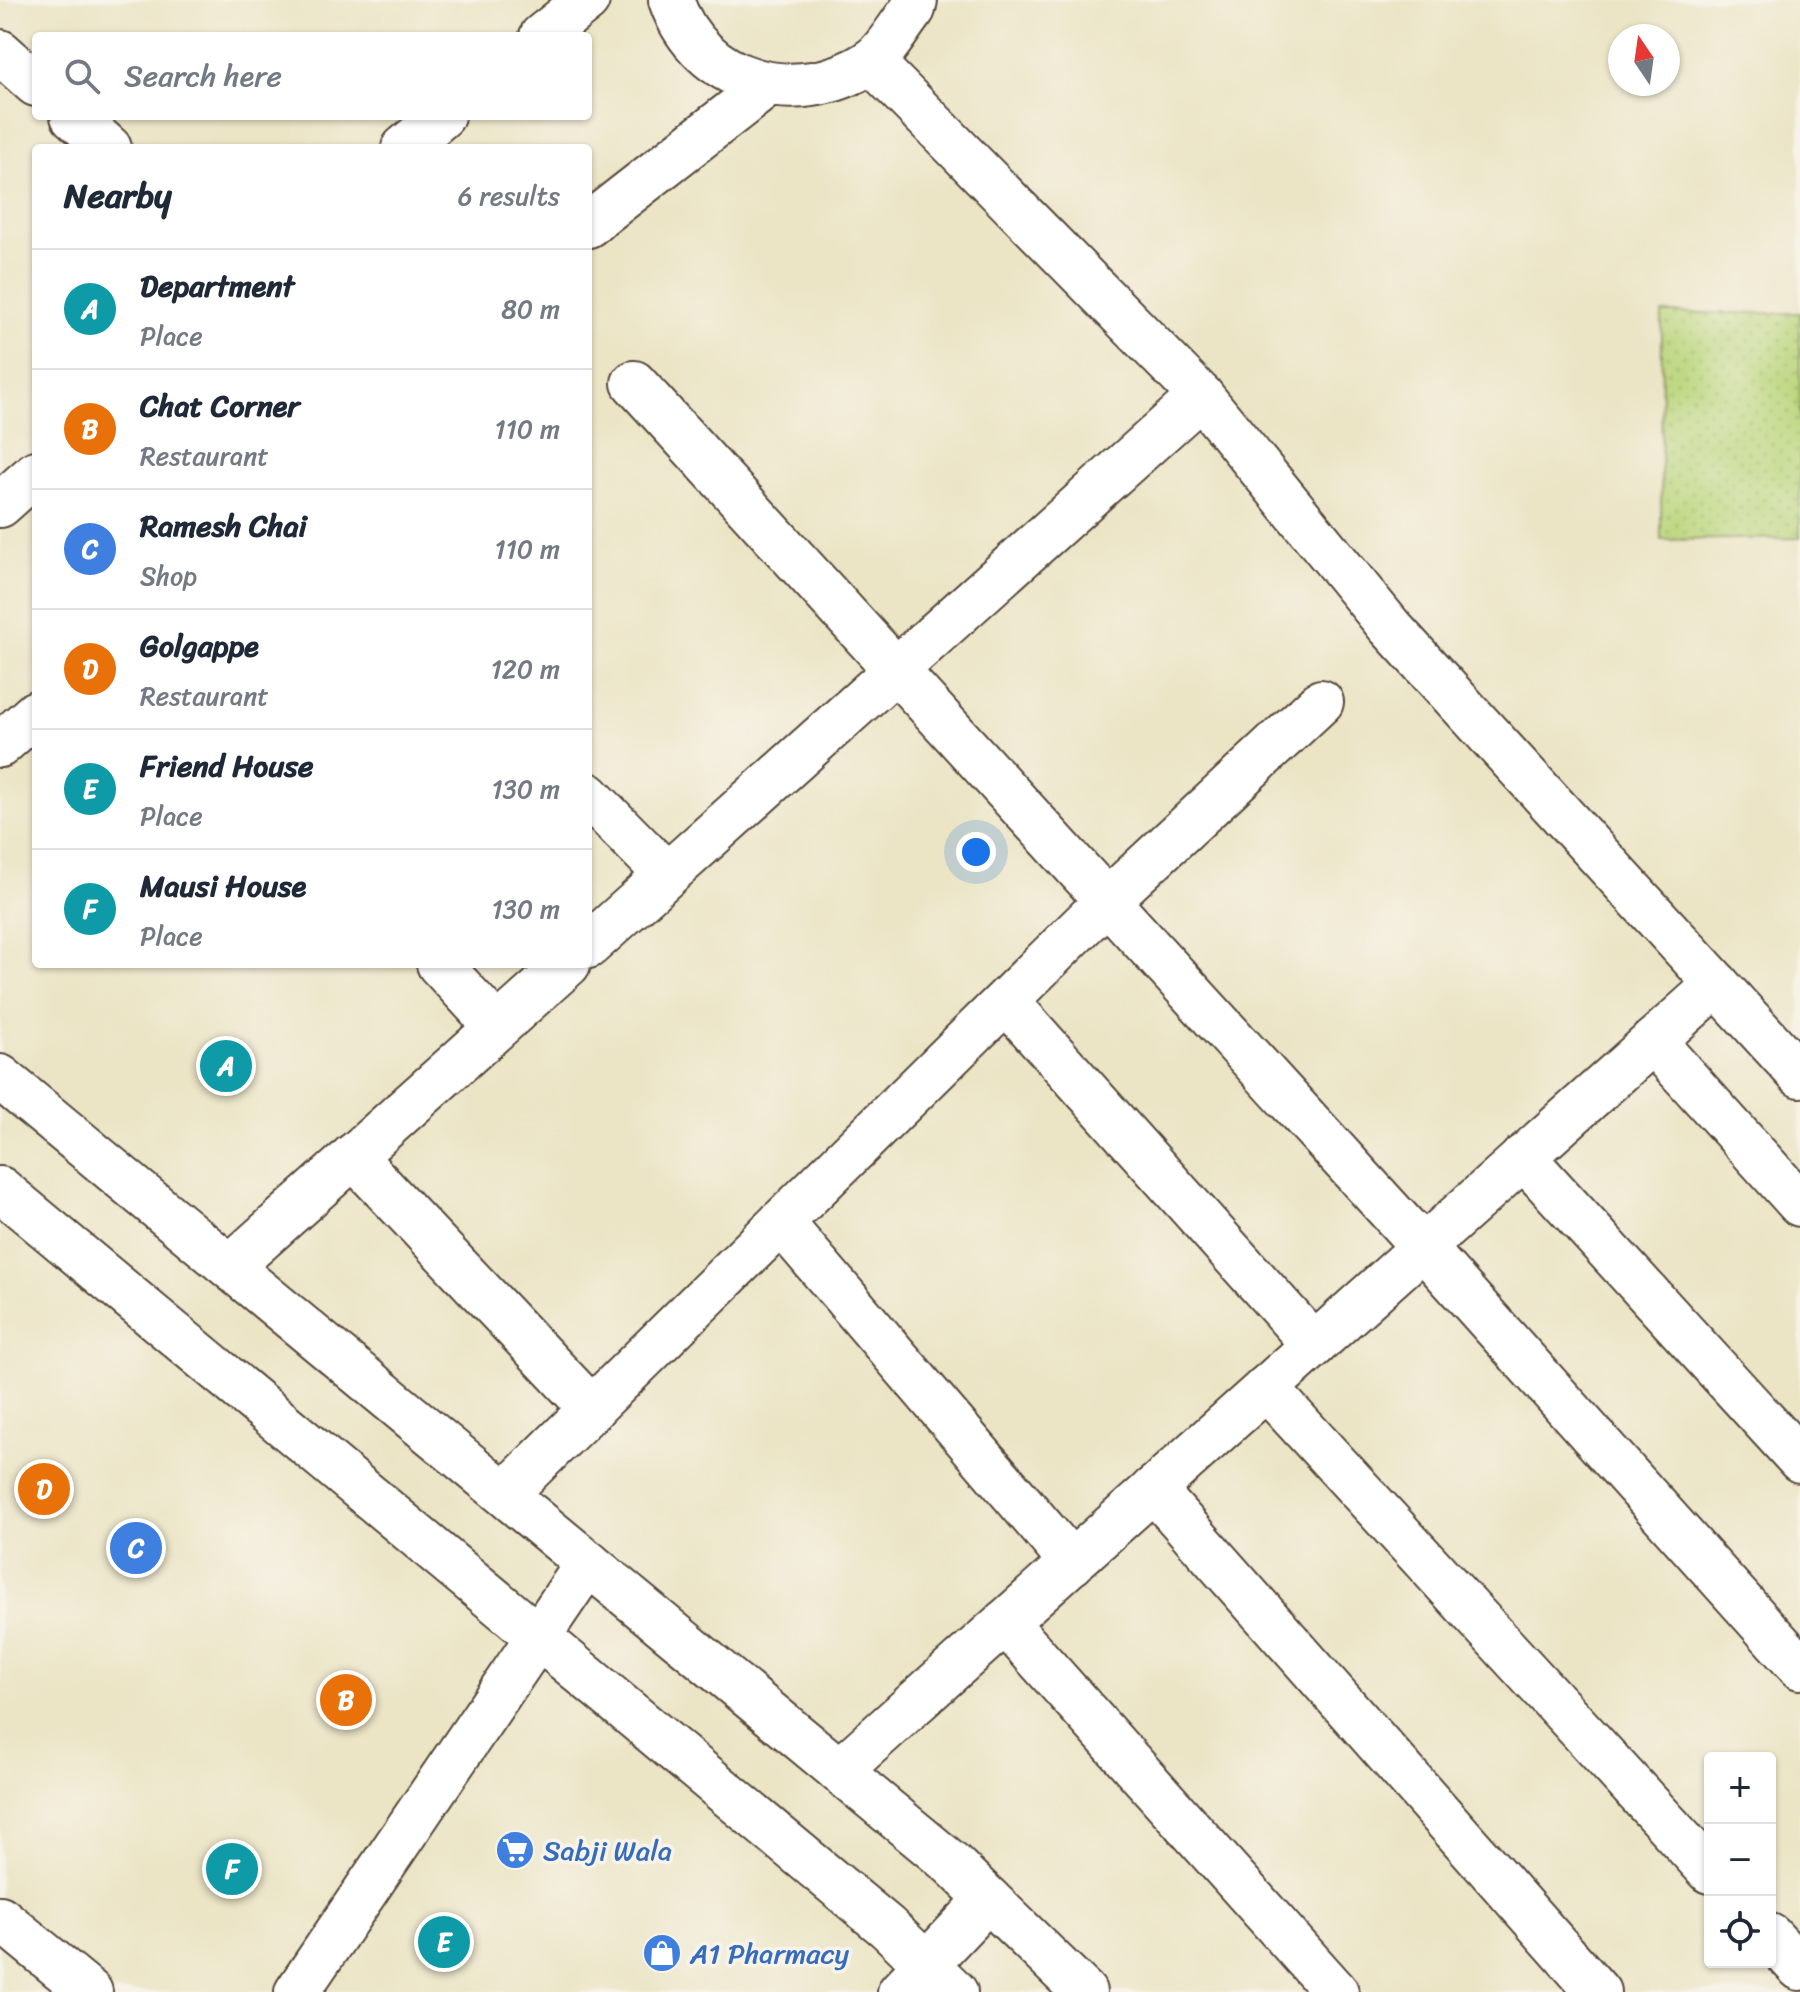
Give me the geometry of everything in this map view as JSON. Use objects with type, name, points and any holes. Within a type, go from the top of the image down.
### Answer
[{"type":"street","points":[[671,0],[676,15],[699,48],[729,71],[766,86],[815,85],[871,61],[913,9],[915,0]]},
{"type":"street","points":[[546,32],[577,3]]},
{"type":"street","points":[[0,52],[32,80]]},
{"type":"street","points":[[871,61],[1201,396],[1389,626],[1800,1075]]},
{"type":"street","points":[[592,222],[766,86]]},
{"type":"street","points":[[78,120],[104,144]]},
{"type":"street","points":[[409,144],[437,120]]},
{"type":"street","points":[[634,383],[1423,1247],[1800,1667]]},
{"type":"street","points":[[592,942],[1201,396]]},
{"type":"street","points":[[0,505],[32,477]]},
{"type":"street","points":[[506,1493],[1107,901],[1321,702]]},
{"type":"street","points":[[0,745],[32,717]]},
{"type":"street","points":[[592,799],[667,875]]},
{"type":"street","points":[[443,968],[497,1027]]},
{"type":"street","points":[[231,1266],[563,968]]},
{"type":"street","points":[[839,1771],[1717,984]]},
{"type":"street","points":[[1007,1002],[1314,1345]]},
{"type":"street","points":[[1653,1041],[1800,1204]]},
{"type":"street","points":[[0,1077],[952,1864],[1084,1992]]},
{"type":"street","points":[[353,1156],[592,1409]]},
{"type":"street","points":[[1523,1157],[1800,1460]]},
{"type":"street","points":[[0,1189],[887,1927],[927,1983],[988,1899]]},
{"type":"street","points":[[781,1222],[1072,1563]]},
{"type":"street","points":[[1266,1388],[1704,1864]]},
{"type":"street","points":[[1153,1489],[1598,1992]]},
{"type":"street","points":[[297,1992],[588,1563]]},
{"type":"street","points":[[1005,1622],[1336,1992]]},
{"type":"street","points":[[0,1918],[90,1992]]},
{"type":"street","points":[[1776,1942],[1800,1968]]},
{"type":"green space","points":[[1662,313],[1800,313],[1800,538],[1661,540]]},
{"type":"place","name":"Department","points":[[226,1066]]},
{"type":"place","name":"Golgappe","points":[[44,1489]]},
{"type":"place","name":"Ramesh Chai","points":[[136,1548]]},
{"type":"place","name":"Chat Corner","points":[[346,1700]]},
{"type":"place","name":"Sabji Wala","points":[[515,1850]]},
{"type":"place","name":"Mausi House","points":[[232,1869]]},
{"type":"place","name":"Friend House","points":[[444,1942]]},
{"type":"place","name":"A1 Pharmacy","points":[[662,1953]]}]
